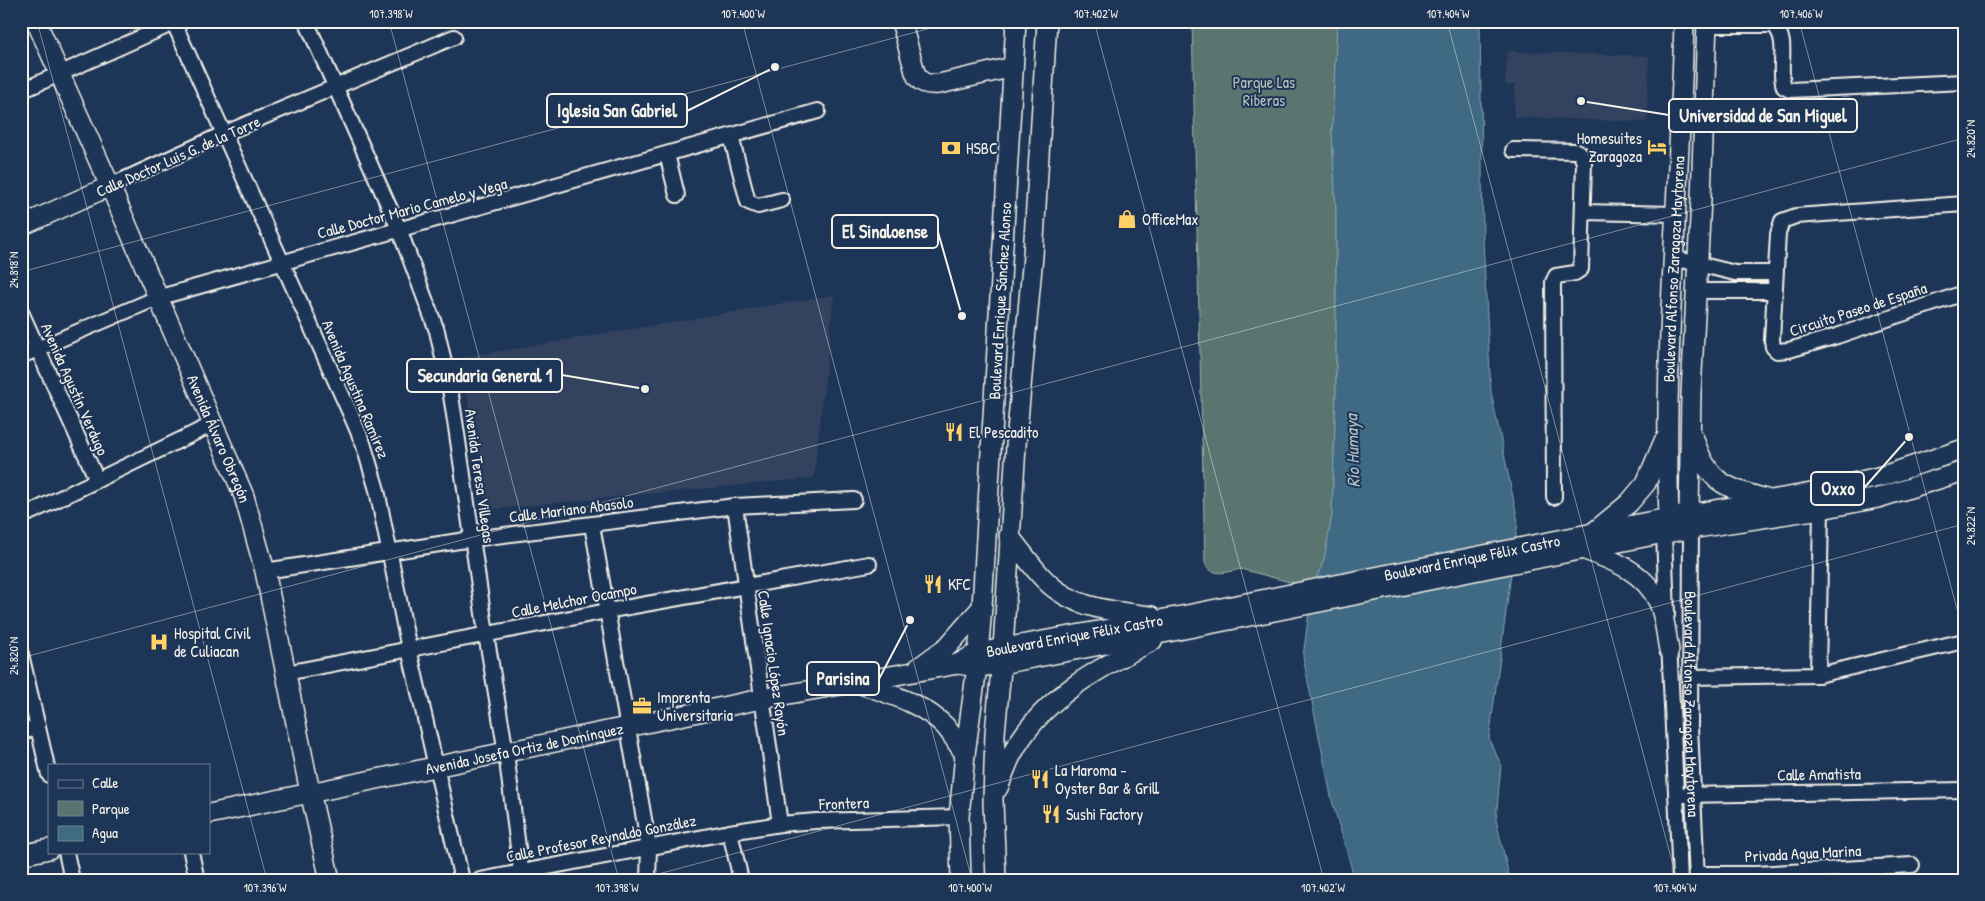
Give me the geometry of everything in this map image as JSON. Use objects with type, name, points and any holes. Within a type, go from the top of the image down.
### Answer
[{"type":"main road","name":"Avenida Álvaro Obregón","points":[[36,21],[110,186],[244,496],[265,571],[330,880]]},
{"type":"main road","points":[[901,21],[914,72],[918,80],[923,83],[930,85],[939,84],[1013,67]]},
{"type":"main road","name":"Boulevard Enrique Sánchez Alonso","points":[[961,880],[960,817],[964,754],[971,661],[982,607],[1016,21]]},
{"type":"main road","name":"Boulevard Enrique Sánchez Alonso","points":[[996,880],[993,801],[995,733],[1017,431],[1033,256],[1047,21]]},
{"type":"main road","name":"Boulevard Alfonso Zaragoza Maytorena","points":[[1666,526],[1674,258],[1684,21]]},
{"type":"main road","name":"Boulevard Alfonso Zaragoza Maytorena","points":[[1690,522],[1691,430],[1707,23]]},
{"type":"main road","name":"Calle Doctor Luis G. de la Torre","points":[[21,226],[110,186]]},
{"type":"main road","points":[[1691,430],[1701,460],[1712,475],[1735,490],[1772,501]]},
{"type":"main road","points":[[1668,433],[1646,483],[1629,503],[1588,542],[1642,579],[1659,604],[1669,650]]},
{"type":"main road","name":"Boulevard Enrique Félix Castro","points":[[1690,522],[1772,501],[1886,476],[1964,449]]},
{"type":"main road","name":"Boulevard Enrique Félix Castro","points":[[971,661],[1178,624],[1666,526],[1821,509],[1878,498],[1964,470]]},
{"type":"main road","points":[[1010,536],[1043,577],[1058,591],[1079,602],[1178,624]]},
{"type":"main road","points":[[913,672],[948,646],[982,607]]},
{"type":"main road","points":[[993,801],[1014,751],[1033,723],[1048,706],[1070,688],[1178,624]]},
{"type":"main road","name":"Avenida Josefa Ortiz de Domínguez","points":[[210,814],[761,699],[971,661]]},
{"type":"main road","points":[[854,682],[892,695],[930,714],[946,727],[964,754]]},
{"type":"main road","points":[[21,855],[48,849]]},
{"type":"street","name":"Avenida Teresa Villegas","points":[[306,21],[399,229],[434,322],[443,355],[506,753],[521,871]]},
{"type":"street","points":[[21,91],[175,22]]},
{"type":"street","name":"Avenida Agustina Ramírez","points":[[175,22],[222,134],[282,262],[362,443],[378,490],[409,649],[462,880]]},
{"type":"street","points":[[1707,23],[1774,25],[1779,30],[1783,41],[1781,78],[1784,87],[1790,90],[1964,82]]},
{"type":"street","name":"Calle Doctor Luis G. de la Torre","points":[[110,186],[222,134],[454,37]]},
{"type":"street","name":"Calle Doctor Mario Camelo y Vega","points":[[21,356],[157,298],[818,111]]},
{"type":"street","points":[[731,136],[748,202],[758,206],[782,200]]},
{"type":"street","points":[[1513,150],[1576,151],[1580,153],[1584,162],[1581,268],[1575,274],[1556,276],[1553,282],[1554,497]]},
{"type":"street","points":[[667,154],[677,195]]},
{"type":"street","name":"Circuito Paseo de España","points":[[1964,204],[1788,217],[1782,221],[1779,227],[1775,273],[1773,347],[1782,351],[1837,336],[1964,293]]},
{"type":"street","points":[[1583,212],[1676,214]]},
{"type":"street","points":[[1674,258],[1735,272],[1775,273]]},
{"type":"street","points":[[1734,290],[1735,272]]},
{"type":"street","points":[[1696,291],[1774,291]]},
{"type":"street","name":"Avenida Agustín Verdugo","points":[[21,312],[97,480]]},
{"type":"street","points":[[21,517],[213,424]]},
{"type":"street","name":"Calle Mariano Abasolo","points":[[265,571],[472,539],[735,506],[854,500]]},
{"type":"street","name":"Calle Ignacio López Rayón","points":[[735,506],[780,824]]},
{"type":"street","points":[[1818,674],[1821,509]]},
{"type":"street","name":"Boulevard Alfonso Zaragoza Maytorena","points":[[1690,522],[1690,677],[1697,877]]},
{"type":"street","points":[[592,524],[649,847],[648,880]]},
{"type":"street","name":"Boulevard Alfonso Zaragoza Maytorena","points":[[1666,526],[1669,650],[1680,880]]},
{"type":"street","name":"Calle Melchor Ocampo","points":[[286,674],[606,611],[869,564]]},
{"type":"street","points":[[1690,677],[1818,674],[1964,641]]},
{"type":"street","points":[[21,654],[48,770]]},
{"type":"street","points":[[21,733],[38,726]]},
{"type":"street","name":"Calle Amatista","points":[[1675,796],[1693,794],[1964,790]]},
{"type":"street","name":"Frontera","points":[[730,832],[780,824],[816,821],[960,817]]},
{"type":"street","points":[[730,832],[741,880]]},
{"type":"street","name":"Calle Profesor Reynaldo González","points":[[480,880],[730,832]]},
{"type":"street","points":[[66,854],[72,880]]},
{"type":"street","points":[[191,854],[197,880]]},
{"type":"street","name":"Privada Agua Marina","points":[[1697,877],[1912,865]]},
{"type":"shaded area","points":[[1507,51],[1649,56],[1647,122],[1514,117],[1515,85],[1505,85]]},
{"type":"shaded area","points":[[834,295],[814,478],[485,510],[484,480],[459,358]]},
{"type":"green space","name":"Parque Las Riberas","points":[[1192,21],[1337,21],[1332,132],[1336,212],[1336,393],[1332,516],[1324,560],[1312,588],[1241,569],[1220,573],[1211,571],[1205,563]]},
{"type":"water","name":"Río Humaya","points":[[1337,21],[1480,21],[1483,240],[1491,392],[1518,521],[1489,740],[1501,764],[1496,820],[1510,880],[1355,880],[1332,801],[1303,657],[1312,588],[1324,560],[1332,515],[1336,393],[1336,212],[1332,132]]},
{"type":"place","name":"Iglesia San Gabriel","points":[[775,67]]},
{"type":"place","name":"Universidad de San Miguel","points":[[1581,101]]},
{"type":"place","name":"Homesuites Zaragoza","points":[[1657,147]]},
{"type":"place","name":"HSBC","points":[[951,148]]},
{"type":"place","name":"OfficeMax","points":[[1127,219]]},
{"type":"place","name":"El Sinaloense","points":[[962,316]]},
{"type":"place","name":"Secundaria General 1","points":[[645,389]]},
{"type":"place","name":"El Pescadito","points":[[954,432]]},
{"type":"place","name":"Oxxo","points":[[1909,437]]},
{"type":"place","name":"KFC","points":[[933,584]]},
{"type":"place","name":"Parisina","points":[[910,620]]},
{"type":"place","name":"Hospital Civil de Culiacan","points":[[159,642]]},
{"type":"place","name":"Imprenta Universitaria","points":[[642,706]]},
{"type":"place","name":"La Maroma - Oyster Bar & Grill","points":[[1040,779]]},
{"type":"place","name":"Sushi Factory","points":[[1051,814]]}]
